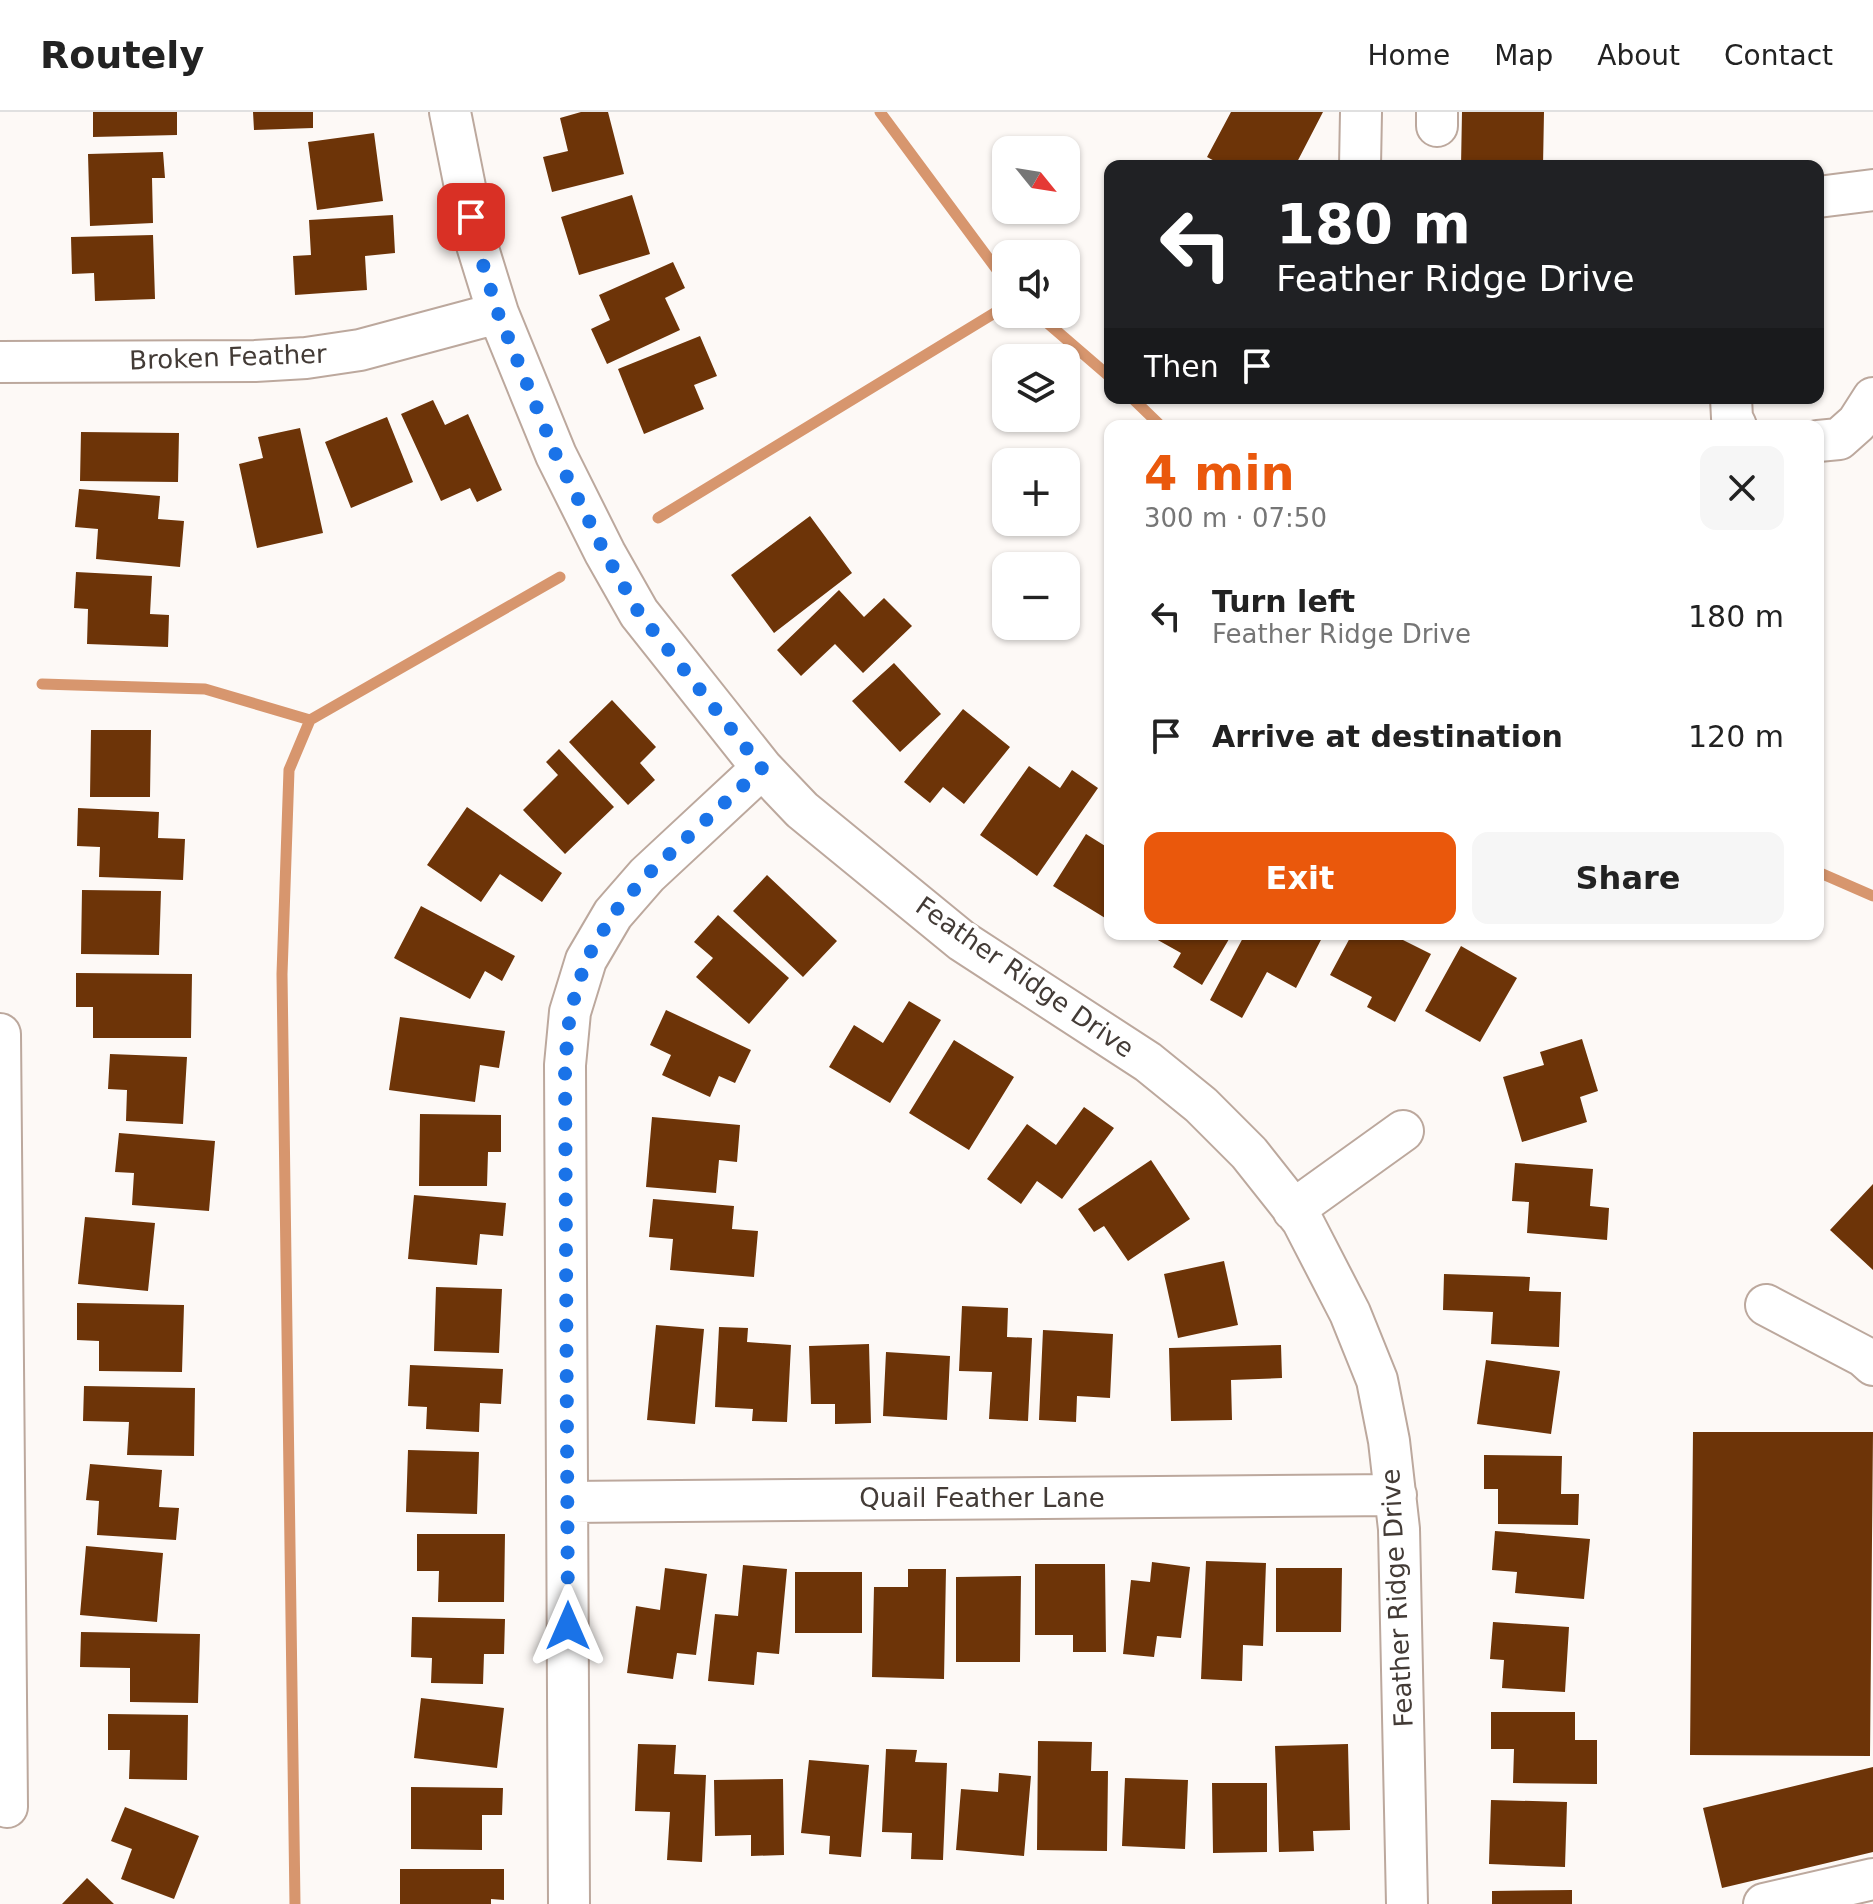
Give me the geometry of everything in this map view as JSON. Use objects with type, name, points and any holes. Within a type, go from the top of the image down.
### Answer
[{"type":"street","name":"Feather Ridge Drive","points":[[450,112],[476,242],[498,313],[556,455],[639,613],[762,768],[802,810],[962,941],[1148,1062],[1201,1105],[1249,1153],[1302,1220],[1350,1313],[1377,1380],[1389,1441],[1399,1529],[1407,1904]]},
{"type":"street","points":[[1360,160],[1361,112]]},
{"type":"street","points":[[1824,196],[1873,190]]},
{"type":"street","name":"Broken Feather","points":[[0,362],[306,358],[360,350],[498,313]]},
{"type":"street","points":[[1824,440],[1839,439],[1857,423],[1873,398]]},
{"type":"street","points":[[569,1904],[565,1065],[570,1012],[586,960],[613,914],[647,875],[762,768]]},
{"type":"street","points":[[0,1034],[7,1807]]},
{"type":"street","points":[[1293,1210],[1403,1131]]},
{"type":"street","points":[[1766,1305],[1863,1356],[1873,1365]]},
{"type":"street","name":"Quail Feather Lane","points":[[568,1502],[1396,1495]]},
{"type":"street","points":[[1764,1904],[1873,1879]]},
{"type":"building","points":[[93,112],[177,112],[177,135],[93,137]]},
{"type":"building","points":[[253,112],[313,112],[313,128],[254,130]]},
{"type":"building","points":[[581,112],[608,112],[624,174],[552,192],[543,157],[568,151],[560,118]]},
{"type":"building","points":[[1231,112],[1323,112],[1298,160],[1213,160],[1207,157]]},
{"type":"building","points":[[1462,112],[1544,112],[1543,160],[1461,160]]},
{"type":"building","points":[[374,133],[383,201],[317,210],[308,142]]},
{"type":"building","points":[[163,152],[165,178],[152,178],[153,223],[90,226],[88,154]]},
{"type":"building","points":[[632,195],[650,254],[579,275],[561,217]]},
{"type":"building","points":[[393,215],[395,253],[365,256],[367,290],[295,295],[293,256],[311,255],[309,220]]},
{"type":"building","points":[[153,235],[155,299],[95,301],[94,273],[72,274],[71,237]]},
{"type":"building","points":[[673,262],[685,288],[665,298],[680,330],[607,364],[591,329],[610,320],[599,295]]},
{"type":"building","points":[[700,336],[717,376],[694,385],[704,409],[644,434],[618,369]]},
{"type":"building","points":[[433,400],[445,425],[468,414],[502,490],[477,502],[470,488],[441,501],[401,414]]},
{"type":"building","points":[[387,417],[413,482],[351,508],[325,442]]},
{"type":"building","points":[[300,428],[323,533],[257,548],[239,464],[263,458],[258,437]]},
{"type":"building","points":[[81,432],[179,433],[178,482],[80,481]]},
{"type":"building","points":[[79,489],[160,496],[158,519],[184,521],[180,567],[96,559],[98,529],[75,527]]},
{"type":"building","points":[[810,516],[852,573],[774,633],[731,575]]},
{"type":"building","points":[[76,572],[152,576],[150,614],[169,615],[168,647],[87,644],[88,609],[74,608]]},
{"type":"building","points":[[839,590],[864,617],[884,598],[912,626],[863,673],[835,644],[801,676],[777,650]]},
{"type":"building","points":[[894,663],[941,714],[900,752],[852,701]]},
{"type":"building","points":[[612,700],[656,747],[640,763],[655,780],[628,805],[569,742]]},
{"type":"building","points":[[963,709],[1010,747],[964,804],[943,787],[930,803],[904,782]]},
{"type":"building","points":[[91,730],[151,730],[150,797],[90,797]]},
{"type":"building","points":[[559,749],[614,807],[565,854],[523,810],[558,775],[546,762]]},
{"type":"building","points":[[1029,766],[1060,788],[1072,770],[1098,788],[1037,876],[980,835]]},
{"type":"building","points":[[467,807],[562,873],[542,902],[500,874],[481,902],[427,865]]},
{"type":"building","points":[[78,808],[159,812],[158,838],[185,839],[183,880],[99,877],[100,847],[77,846]]},
{"type":"building","points":[[1086,834],[1104,845],[1104,917],[1053,886]]},
{"type":"building","points":[[767,875],[837,941],[803,977],[733,911]]},
{"type":"building","points":[[82,890],[161,891],[159,955],[81,954]]},
{"type":"building","points":[[421,906],[515,956],[502,981],[485,971],[470,999],[394,958]]},
{"type":"building","points":[[718,915],[789,978],[749,1024],[696,977],[713,958],[694,942]]},
{"type":"building","points":[[1158,940],[1228,940],[1202,985],[1173,967],[1181,953]]},
{"type":"building","points":[[1242,940],[1321,940],[1296,988],[1267,972],[1242,1018],[1210,1000]]},
{"type":"building","points":[[1349,940],[1403,940],[1431,954],[1395,1022],[1367,1007],[1372,997],[1330,975]]},
{"type":"building","points":[[1461,946],[1517,978],[1480,1042],[1425,1011]]},
{"type":"building","points":[[76,973],[192,974],[191,1038],[93,1038],[93,1007],[76,1007]]},
{"type":"building","points":[[909,1001],[941,1020],[890,1103],[829,1067],[854,1025],[883,1043]]},
{"type":"building","points":[[666,1010],[751,1050],[735,1083],[719,1076],[710,1097],[662,1075],[671,1055],[650,1045]]},
{"type":"building","points":[[400,1017],[505,1031],[499,1068],[480,1065],[475,1102],[389,1090]]},
{"type":"building","points":[[1582,1039],[1598,1091],[1580,1097],[1587,1122],[1522,1142],[1503,1077],[1544,1065],[1540,1052]]},
{"type":"building","points":[[954,1040],[1014,1077],[969,1150],[909,1113]]},
{"type":"building","points":[[110,1054],[187,1057],[183,1124],[126,1121],[127,1090],[108,1089]]},
{"type":"building","points":[[1084,1107],[1114,1128],[1062,1199],[1037,1181],[1021,1204],[987,1179],[1027,1124],[1056,1145]]},
{"type":"building","points":[[420,1114],[501,1115],[501,1152],[488,1152],[487,1186],[419,1186]]},
{"type":"building","points":[[652,1117],[740,1125],[737,1162],[719,1160],[716,1193],[646,1187]]},
{"type":"building","points":[[119,1133],[215,1141],[209,1211],[132,1205],[134,1173],[115,1172]]},
{"type":"building","points":[[1151,1160],[1190,1219],[1128,1261],[1104,1226],[1094,1232],[1078,1209]]},
{"type":"building","points":[[1515,1163],[1593,1169],[1590,1206],[1609,1208],[1607,1240],[1527,1233],[1529,1202],[1512,1201]]},
{"type":"building","points":[[1873,1184],[1873,1270],[1830,1230]]},
{"type":"building","points":[[414,1195],[506,1203],[503,1236],[480,1234],[477,1265],[408,1259]]},
{"type":"building","points":[[653,1199],[734,1206],[732,1229],[758,1231],[754,1277],[670,1270],[673,1239],[649,1237]]},
{"type":"building","points":[[85,1217],[155,1223],[148,1291],[78,1284]]},
{"type":"building","points":[[1224,1261],[1238,1325],[1178,1338],[1164,1274]]},
{"type":"building","points":[[1444,1274],[1530,1277],[1529,1291],[1561,1292],[1559,1347],[1491,1344],[1493,1312],[1443,1310]]},
{"type":"building","points":[[436,1287],[502,1289],[499,1353],[434,1351]]},
{"type":"building","points":[[77,1303],[184,1305],[182,1372],[99,1371],[99,1341],[77,1340]]},
{"type":"building","points":[[962,1306],[1008,1308],[1007,1337],[1032,1338],[1028,1421],[989,1419],[992,1372],[959,1371]]},
{"type":"building","points":[[656,1325],[704,1329],[695,1424],[647,1420]]},
{"type":"building","points":[[719,1327],[748,1328],[747,1342],[791,1345],[787,1422],[752,1421],[753,1409],[715,1407]]},
{"type":"building","points":[[1043,1330],[1113,1334],[1110,1398],[1077,1396],[1076,1422],[1039,1420]]},
{"type":"building","points":[[869,1344],[871,1423],[835,1424],[835,1404],[811,1404],[809,1346]]},
{"type":"building","points":[[1281,1345],[1282,1378],[1231,1380],[1232,1420],[1171,1421],[1169,1348]]},
{"type":"building","points":[[886,1352],[950,1356],[947,1420],[883,1416]]},
{"type":"building","points":[[1486,1360],[1560,1371],[1551,1434],[1477,1424]]},
{"type":"building","points":[[410,1365],[503,1369],[501,1404],[480,1403],[479,1432],[426,1429],[427,1407],[408,1406]]},
{"type":"building","points":[[84,1386],[195,1388],[194,1456],[127,1455],[129,1422],[83,1421]]},
{"type":"building","points":[[1693,1432],[1873,1432],[1870,1756],[1690,1755]]},
{"type":"building","points":[[408,1450],[479,1452],[477,1514],[406,1512]]},
{"type":"building","points":[[1484,1455],[1562,1456],[1561,1494],[1579,1494],[1578,1525],[1498,1524],[1498,1489],[1484,1489]]},
{"type":"building","points":[[90,1464],[162,1470],[159,1507],[179,1508],[176,1540],[97,1535],[99,1501],[86,1500]]},
{"type":"building","points":[[1495,1531],[1590,1539],[1584,1599],[1515,1593],[1517,1572],[1492,1570]]},
{"type":"building","points":[[417,1534],[505,1534],[504,1602],[438,1602],[439,1571],[417,1571]]},
{"type":"building","points":[[86,1546],[163,1553],[157,1622],[80,1615]]},
{"type":"building","points":[[1206,1561],[1266,1563],[1263,1646],[1243,1645],[1242,1681],[1201,1679]]},
{"type":"building","points":[[1152,1562],[1190,1567],[1181,1638],[1157,1636],[1154,1657],[1123,1654],[1131,1580],[1150,1582]]},
{"type":"building","points":[[1035,1564],[1105,1564],[1106,1652],[1073,1652],[1073,1635],[1035,1635]]},
{"type":"building","points":[[743,1565],[787,1569],[779,1654],[757,1652],[754,1685],[708,1681],[715,1614],[738,1616]]},
{"type":"building","points":[[665,1568],[707,1574],[696,1655],[677,1653],[673,1679],[627,1673],[636,1606],[660,1610]]},
{"type":"building","points":[[1276,1568],[1342,1568],[1341,1632],[1276,1632]]},
{"type":"building","points":[[908,1569],[946,1569],[944,1679],[872,1677],[874,1587],[908,1587]]},
{"type":"building","points":[[795,1572],[862,1572],[862,1633],[795,1633]]},
{"type":"building","points":[[1021,1576],[1020,1662],[956,1662],[956,1577]]},
{"type":"building","points":[[412,1617],[505,1619],[504,1654],[484,1654],[483,1684],[431,1683],[432,1658],[411,1657]]},
{"type":"building","points":[[1493,1622],[1569,1627],[1565,1692],[1502,1688],[1504,1660],[1490,1659]]},
{"type":"building","points":[[81,1632],[200,1634],[198,1703],[130,1702],[130,1668],[80,1667]]},
{"type":"building","points":[[421,1698],[504,1708],[497,1768],[414,1758]]},
{"type":"building","points":[[1491,1712],[1575,1712],[1575,1740],[1597,1740],[1597,1784],[1513,1783],[1514,1749],[1491,1749]]},
{"type":"building","points":[[108,1714],[188,1715],[187,1780],[129,1779],[130,1750],[108,1750]]},
{"type":"building","points":[[1038,1741],[1092,1742],[1091,1771],[1108,1771],[1107,1851],[1037,1850]]},
{"type":"building","points":[[638,1744],[676,1745],[674,1774],[706,1775],[702,1862],[667,1860],[670,1812],[635,1811]]},
{"type":"building","points":[[1348,1744],[1350,1830],[1313,1831],[1314,1851],[1279,1852],[1275,1746]]},
{"type":"building","points":[[886,1749],[917,1750],[915,1762],[947,1763],[943,1860],[911,1859],[912,1833],[882,1832]]},
{"type":"building","points":[[809,1760],[869,1765],[861,1857],[829,1854],[830,1836],[801,1833]]},
{"type":"building","points":[[1873,1767],[1873,1852],[1722,1888],[1703,1808]]},
{"type":"building","points":[[999,1773],[1031,1776],[1024,1856],[956,1850],[961,1789],[998,1792]]},
{"type":"building","points":[[1125,1778],[1188,1780],[1185,1849],[1122,1846]]},
{"type":"building","points":[[783,1779],[784,1855],[751,1856],[751,1835],[715,1836],[714,1780]]},
{"type":"building","points":[[1212,1783],[1267,1783],[1267,1852],[1213,1853]]},
{"type":"building","points":[[411,1787],[503,1788],[502,1815],[482,1815],[482,1850],[411,1849]]},
{"type":"building","points":[[1491,1800],[1567,1802],[1565,1867],[1489,1864]]},
{"type":"building","points":[[125,1807],[199,1836],[174,1899],[121,1879],[132,1849],[111,1841]]},
{"type":"building","points":[[400,1869],[504,1869],[504,1900],[491,1899],[491,1904],[400,1904]]},
{"type":"building","points":[[87,1878],[114,1904],[62,1904]]},
{"type":"building","points":[[1572,1890],[1572,1904],[1492,1904],[1492,1891]]},
{"type":"waterway","points":[[880,112],[992,263]]},
{"type":"waterway","points":[[658,518],[992,315]]},
{"type":"waterway","points":[[1053,328],[1104,372]]},
{"type":"waterway","points":[[1138,404],[1155,420]]},
{"type":"waterway","points":[[295,1904],[282,974],[289,770],[310,720],[560,577]]},
{"type":"waterway","points":[[42,684],[205,689],[310,720]]},
{"type":"waterway","points":[[1824,875],[1873,896]]},
{"type":"route","points":[[471,217],[498,313],[556,455],[605,553],[639,613],[762,768],[647,875],[613,914],[586,960],[570,1012],[565,1065],[568,1626]]}]
